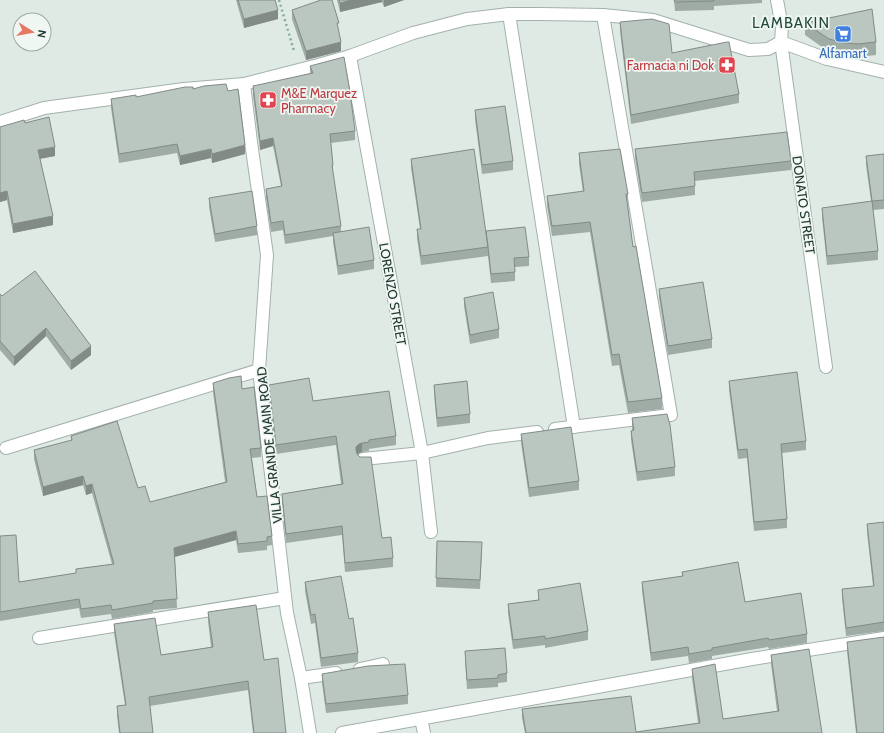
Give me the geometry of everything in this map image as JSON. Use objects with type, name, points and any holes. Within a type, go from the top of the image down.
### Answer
[{"type":"street","name":"DONATO STREET","points":[[777,0],[782,27],[781,42],[826,367]]},
{"type":"street","points":[[0,122],[44,108],[184,89],[244,84],[350,56],[420,31],[467,19],[509,14],[603,15],[653,20],[749,50],[768,49],[781,42],[827,59],[884,72]]},
{"type":"street","points":[[509,14],[574,427]]},
{"type":"street","points":[[364,459],[422,453],[488,438],[671,415],[603,15]]},
{"type":"street","name":"LORENZO STREET","points":[[350,56],[422,453],[431,532]]},
{"type":"street","name":"VILLA GRANDE MAIN ROAD","points":[[244,84],[267,255],[259,370],[286,613],[301,678],[310,733]]},
{"type":"street","points":[[6,448],[259,370]]},
{"type":"street","points":[[39,638],[285,598]]},
{"type":"street","points":[[342,733],[752,659],[884,638]]},
{"type":"street","points":[[301,678],[355,670],[383,664]]},
{"type":"street","points":[[421,719],[424,733]]},
{"type":"path","points":[[279,0],[300,70]]},
{"type":"building","points":[[238,0],[275,0],[278,10],[244,19]]},
{"type":"building","points":[[321,0],[332,0],[339,23],[337,23],[341,42],[306,51],[292,10]]},
{"type":"building","points":[[339,0],[352,0],[340,3]]},
{"type":"building","points":[[674,0],[714,0],[714,1],[675,2]]},
{"type":"building","name":"Alfamart","points":[[872,9],[876,42],[858,44],[845,43],[829,39],[805,23]]},
{"type":"building","points":[[652,19],[669,24],[672,53],[729,42],[739,94],[631,115],[620,22]]},
{"type":"building","points":[[344,57],[355,131],[330,134],[332,165],[341,226],[285,235],[283,221],[271,223],[266,189],[282,186],[273,138],[260,141],[253,86],[313,73],[310,66]]},
{"type":"building","points":[[226,84],[228,91],[238,89],[245,145],[212,154],[211,149],[180,156],[177,144],[119,154],[111,99],[136,95],[136,97],[185,87],[193,87],[193,89],[204,86]]},
{"type":"building","points":[[505,106],[513,161],[482,165],[475,110]]},
{"type":"building","points":[[49,117],[55,147],[38,150],[53,216],[13,224],[7,191],[0,193],[0,127],[24,120],[25,123]]},
{"type":"building","points":[[787,132],[791,161],[694,172],[695,186],[642,193],[635,149]]},
{"type":"building","points":[[474,149],[488,247],[421,256],[417,229],[421,229],[411,159]]},
{"type":"building","points":[[620,149],[628,194],[626,194],[633,247],[636,246],[662,398],[628,402],[619,354],[612,355],[590,222],[552,226],[547,196],[584,191],[579,153]]},
{"type":"building","points":[[884,154],[884,200],[872,201],[866,156]]},
{"type":"building","points":[[252,191],[257,226],[215,234],[209,198]]},
{"type":"building","points":[[872,201],[878,251],[827,256],[822,208]]},
{"type":"building","points":[[369,227],[374,260],[338,266],[333,233]]},
{"type":"building","points":[[525,227],[529,257],[514,258],[515,272],[491,274],[486,231]]},
{"type":"building","points":[[35,271],[91,346],[71,361],[46,328],[14,357],[0,341],[0,294],[2,296]]},
{"type":"building","points":[[703,282],[712,339],[668,346],[659,289]]},
{"type":"building","points":[[493,292],[499,329],[470,335],[464,298]]},
{"type":"building","points":[[797,372],[806,441],[781,444],[787,519],[754,522],[747,449],[738,450],[729,381]]},
{"type":"building","points":[[241,376],[242,389],[254,387],[261,448],[250,449],[257,497],[267,496],[272,536],[267,537],[267,541],[238,544],[236,531],[174,548],[177,599],[153,601],[153,603],[112,610],[111,605],[81,609],[79,599],[0,612],[0,536],[16,535],[19,582],[76,573],[76,569],[114,564],[92,484],[86,486],[83,476],[43,487],[34,450],[72,440],[71,436],[117,421],[138,488],[145,486],[150,502],[227,482],[213,383]]},
{"type":"building","points":[[309,378],[313,401],[389,391],[396,436],[369,440],[369,442],[359,444],[356,447],[356,450],[360,457],[371,457],[382,538],[391,537],[393,558],[345,563],[342,526],[286,534],[282,494],[343,484],[336,436],[276,445],[269,385]]},
{"type":"building","points":[[467,381],[470,414],[437,418],[434,385]]},
{"type":"building","points":[[667,414],[670,425],[675,467],[637,472],[631,431],[634,430],[632,418]]},
{"type":"building","points":[[571,427],[579,481],[529,488],[521,434]]},
{"type":"building","points":[[884,522],[884,622],[846,628],[842,589],[874,586],[867,524]]},
{"type":"building","points":[[437,541],[482,542],[480,580],[436,578]]},
{"type":"building","points":[[738,562],[745,602],[801,593],[807,634],[769,640],[768,638],[712,648],[712,650],[689,654],[688,647],[651,653],[642,582],[683,576],[682,572]]},
{"type":"building","points":[[341,576],[349,619],[353,618],[358,653],[321,658],[315,614],[311,615],[305,582]]},
{"type":"building","points":[[580,583],[588,631],[545,639],[545,636],[513,640],[508,604],[539,600],[538,590]]},
{"type":"building","points":[[256,605],[264,660],[278,658],[286,733],[254,733],[248,681],[149,697],[153,733],[120,733],[117,706],[126,705],[114,624],[155,618],[161,655],[213,647],[208,612]]},
{"type":"building","points":[[884,637],[884,733],[857,733],[847,642]]},
{"type":"building","points":[[505,648],[507,673],[498,675],[498,678],[467,680],[465,651]]},
{"type":"building","points":[[809,649],[822,733],[526,733],[522,709],[631,696],[636,732],[700,723],[692,669],[715,664],[723,719],[779,711],[771,655]]},
{"type":"building","points":[[405,664],[408,695],[326,704],[322,674],[368,666]]},
{"type":"place","name":"Alfamart","points":[[843,34]]},
{"type":"place","name":"Farmacia ni Dok","points":[[727,65]]},
{"type":"place","name":"M&E Marquez Pharmacy","points":[[268,100]]},
{"type":"district","name":"LAMBAKIN","points":[[791,23]]}]
